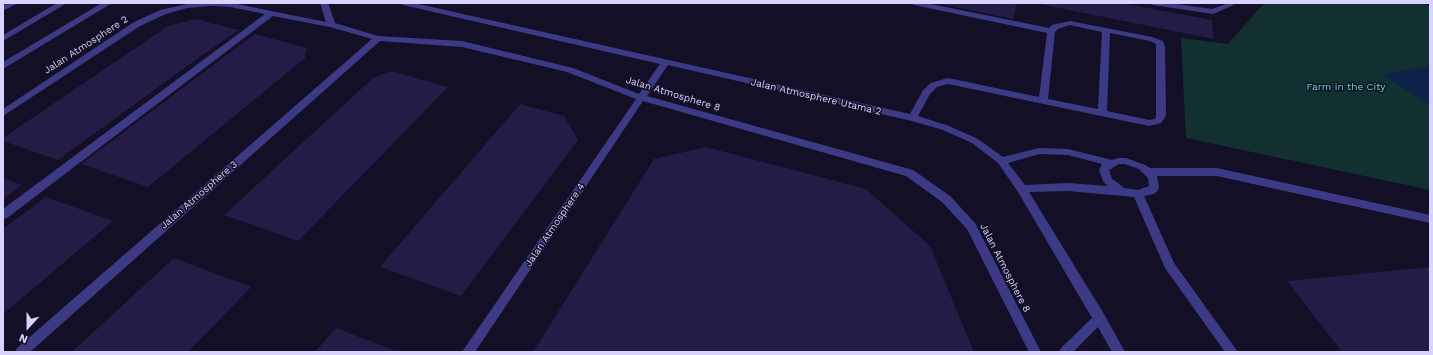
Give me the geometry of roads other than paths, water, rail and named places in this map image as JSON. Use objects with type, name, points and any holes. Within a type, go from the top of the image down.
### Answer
[{"type":"street","points":[[3,9],[14,3]]},
{"type":"street","points":[[3,38],[63,3]]},
{"type":"street","points":[[3,66],[108,3]]},
{"type":"street","points":[[324,3],[331,25]]},
{"type":"street","name":"Jalan Atmosphere Utama 2","points":[[403,3],[665,64],[913,118],[946,128],[975,141],[1001,161],[1022,189],[1119,352]]},
{"type":"street","points":[[914,3],[1051,31]]},
{"type":"street","points":[[1153,3],[1213,12],[1230,5]]},
{"type":"street","name":"Jalan Atmosphere 8","points":[[187,6],[211,4],[230,5],[331,25],[378,38],[462,44],[570,70],[642,98],[910,173],[946,199],[971,226],[1035,352]]},
{"type":"street","name":"Jalan Atmosphere 2","points":[[3,112],[138,24],[163,12],[187,6]]},
{"type":"street","points":[[3,215],[272,13]]},
{"type":"street","points":[[913,118],[926,92],[934,85],[948,81],[1102,114],[1149,123],[1158,121],[1161,116],[1160,43],[1152,39],[1070,23],[1055,26],[1051,31],[1043,101]]},
{"type":"street","points":[[1102,114],[1106,30]]},
{"type":"street","name":"Jalan Atmosphere 3","points":[[21,352],[378,38]]},
{"type":"street","name":"Jalan Atmosphere 4","points":[[468,352],[665,64]]},
{"type":"street","points":[[1001,161],[1039,152],[1068,152],[1111,163],[1126,161],[1142,167],[1149,172],[1153,177],[1154,187],[1145,194],[1068,187],[1022,189]]},
{"type":"street","points":[[1111,163],[1106,166],[1104,170],[1105,175],[1108,181],[1121,191]]},
{"type":"street","points":[[1149,172],[1217,172],[1430,219]]},
{"type":"street","points":[[1138,194],[1169,265],[1232,352]]},
{"type":"street","points":[[1064,352],[1100,318]]},
{"type":"water","points":[[1430,66],[1430,105],[1381,74]]},
{"type":"park label","name":"Farm in the City","points":[[1346,87]]}]
